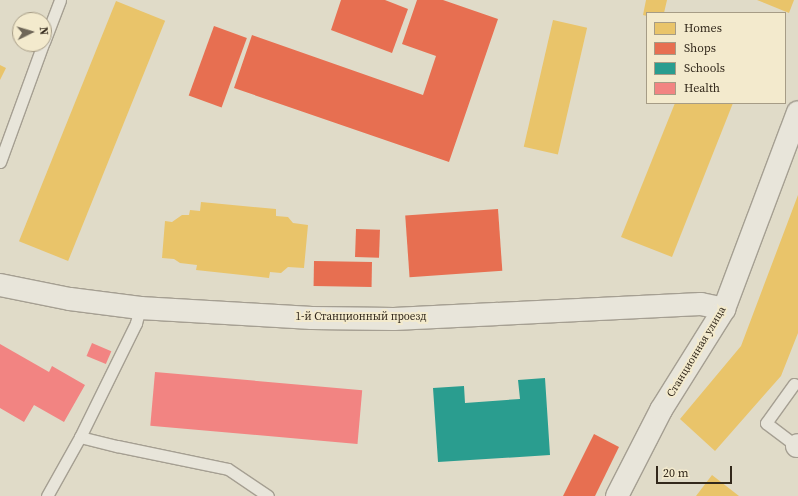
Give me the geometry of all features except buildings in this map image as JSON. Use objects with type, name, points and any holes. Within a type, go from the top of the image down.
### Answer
[{"type":"street","name":"Станционная улица","points":[[617,496],[661,410],[724,309],[796,122]]},
{"type":"street","name":"1-й Станционный проезд","points":[[0,285],[70,299],[140,308],[312,318],[394,319],[700,304],[724,309]]},
{"type":"lane","points":[[52,22],[60,0]]},
{"type":"lane","points":[[0,162],[3,144],[40,52]]},
{"type":"lane","points":[[47,496],[80,436],[136,323],[140,308]]},
{"type":"lane","points":[[794,384],[766,423],[798,446]]},
{"type":"lane","points":[[80,436],[117,446],[228,469],[265,495]]}]
